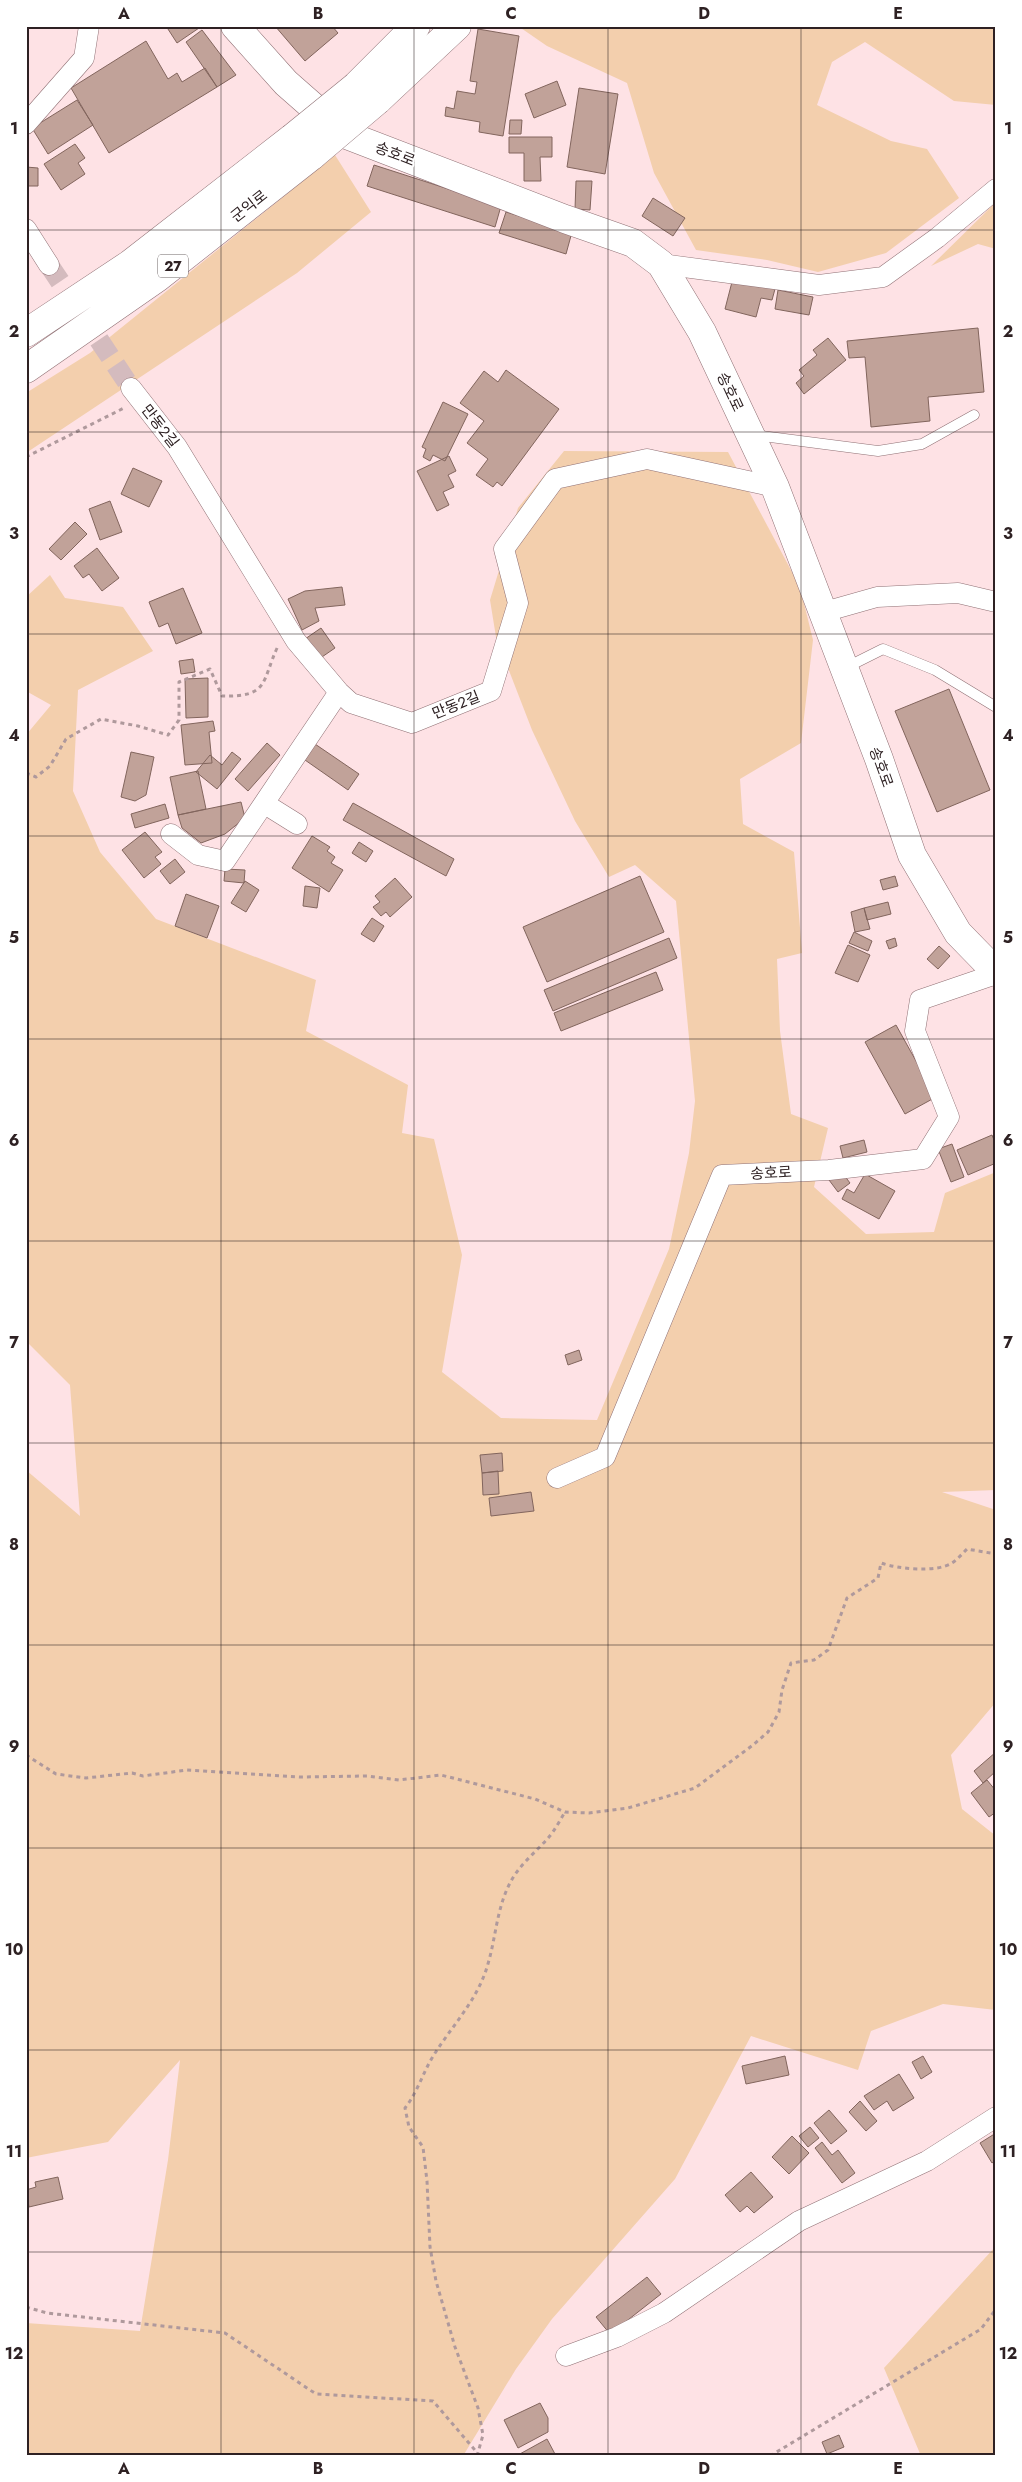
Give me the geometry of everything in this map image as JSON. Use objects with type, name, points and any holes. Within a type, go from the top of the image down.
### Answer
[{"type":"main road","name":"송호로","points":[[235,26],[286,83],[344,134],[565,219],[633,243],[661,264],[702,332],[775,487],[845,668],[912,855],[958,933],[996,973]]},
{"type":"main road","name":"군익로","points":[[26,369],[157,278],[314,155],[367,93],[416,26]]},
{"type":"main road","name":"군익로","points":[[26,333],[130,264],[292,138],[367,93],[457,26]]},
{"type":"street","points":[[26,124],[84,58],[89,26]]},
{"type":"street","points":[[661,264],[819,285],[883,277],[937,238],[996,189]]},
{"type":"street","points":[[26,229],[50,265]]},
{"type":"street","name":"만동2길","points":[[135,394],[177,446],[296,641],[339,692],[351,703],[412,724],[490,691],[518,603],[504,549],[555,479],[647,459],[775,487]]},
{"type":"street","points":[[824,612],[878,598],[904,596],[958,593],[996,602]]},
{"type":"street","points":[[171,834],[198,855],[226,861],[339,692]]},
{"type":"street","points":[[265,804],[298,824]]},
{"type":"street","name":"송호로","points":[[557,1478],[605,1457],[722,1175],[829,1170],[923,1159],[949,1117],[915,1031],[920,1000],[996,973]]},
{"type":"street","points":[[566,2356],[617,2337],[664,2312],[799,2221],[927,2161],[996,2117]]},
{"type":"lane","points":[[750,434],[878,451],[922,444],[974,415]]},
{"type":"lane","points":[[845,668],[884,650],[936,670],[996,707]]},
{"type":"path","points":[[26,457],[135,394]]},
{"type":"path","points":[[26,773],[36,777],[50,766],[66,738],[101,719],[138,726],[168,735],[179,720],[179,682],[210,669],[222,696],[244,696],[265,684],[278,646],[296,641]]},
{"type":"path","points":[[26,1755],[56,1774],[86,1778],[132,1773],[143,1776],[187,1770],[300,1777],[367,1776],[399,1780],[441,1775],[535,1799],[566,1812],[590,1813],[628,1808],[695,1788],[768,1732],[778,1712],[782,1690],[791,1663],[814,1660],[828,1650],[847,1598],[878,1578],[881,1563],[899,1569],[930,1568],[951,1564],[966,1549],[996,1554]]},
{"type":"path","points":[[478,2455],[482,2435],[478,2408],[455,2347],[436,2281],[430,2247],[427,2181],[423,2148],[408,2127],[405,2108],[418,2090],[432,2058],[453,2029],[480,1984],[487,1968],[500,1904],[510,1882],[531,1854],[550,1836],[566,1812]]},
{"type":"path","points":[[26,2307],[47,2312],[225,2333],[316,2394],[433,2401],[478,2455]]},
{"type":"path","points":[[770,2456],[981,2329],[996,2309]]},
{"type":"shaded area","points":[[518,26],[996,26],[996,105],[954,101],[865,42],[832,62],[817,105],[891,141],[927,149],[959,198],[886,253],[818,272],[767,260],[696,250],[654,173],[627,83],[547,46]]},
{"type":"shaded area","points":[[335,155],[371,212],[297,273],[26,453],[26,393],[90,353]]},
{"type":"shaded area","points":[[996,202],[996,249],[978,244],[931,266]]},
{"type":"shaded area","points":[[564,451],[728,452],[800,587],[813,640],[801,743],[740,779],[743,824],[794,852],[802,953],[777,959],[780,1031],[791,1114],[828,1128],[814,1187],[866,1234],[934,1232],[945,1193],[996,1172],[996,1490],[942,1492],[996,1510],[996,1702],[951,1755],[962,1809],[996,1836],[996,2010],[943,2004],[871,2031],[858,2070],[751,2036],[675,2179],[552,2319],[516,2369],[463,2456],[26,2456],[26,2323],[140,2331],[168,2160],[180,2060],[108,2142],[26,2158],[26,1470],[80,1516],[70,1385],[26,1341],[26,735],[51,705],[26,691],[26,597],[50,575],[65,598],[123,607],[153,651],[78,690],[73,791],[100,852],[156,919],[316,980],[306,1031],[408,1085],[402,1133],[434,1139],[462,1255],[442,1372],[501,1418],[597,1420],[669,1249],[689,1153],[695,1101],[676,901],[635,865],[609,877],[575,821],[532,730],[496,637],[490,600],[518,508]]},
{"type":"shaded area","points":[[996,2246],[996,2456],[921,2456],[884,2368]]},
{"type":"building","points":[[166,26],[197,26],[199,28],[177,43]]},
{"type":"building","points":[[275,26],[332,26],[338,33],[305,61]]},
{"type":"building","points":[[478,29],[519,36],[503,136],[479,132],[480,122],[445,116],[446,107],[454,109],[457,91],[475,94],[477,82],[470,81]]},
{"type":"building","points":[[202,30],[236,75],[217,87],[186,42]]},
{"type":"building","points":[[146,41],[168,79],[177,73],[182,82],[205,68],[217,87],[109,153],[71,88]]},
{"type":"building","points":[[557,81],[566,105],[534,118],[525,94]]},
{"type":"building","points":[[579,88],[618,94],[605,174],[567,167]]},
{"type":"building","points":[[77,100],[93,125],[48,154],[32,128]]},
{"type":"building","points":[[510,120],[522,120],[521,134],[509,134]]},
{"type":"building","points":[[509,137],[552,137],[552,157],[540,157],[541,181],[524,181],[524,153],[509,153]]},
{"type":"building","points":[[75,144],[85,158],[78,163],[85,174],[61,190],[44,164]]},
{"type":"building","points":[[374,165],[501,206],[495,227],[367,186]]},
{"type":"building","points":[[26,167],[38,168],[38,186],[26,186]]},
{"type":"building","points":[[576,181],[592,181],[590,210],[575,209]]},
{"type":"building","points":[[653,198],[685,218],[673,236],[642,216]]},
{"type":"building","points":[[506,212],[572,232],[566,254],[499,233]]},
{"type":"building","points":[[733,278],[775,289],[772,300],[761,298],[756,317],[725,309]]},
{"type":"building","points":[[778,290],[813,297],[809,315],[775,309]]},
{"type":"building","points":[[978,328],[984,392],[928,397],[930,421],[871,427],[865,357],[849,358],[847,341]]},
{"type":"building","points":[[828,338],[846,360],[804,394],[796,383],[804,376],[799,370],[817,355],[813,350]]},
{"type":"building","points":[[506,370],[559,409],[502,486],[497,482],[493,487],[476,475],[488,459],[467,443],[484,421],[460,403],[484,371],[498,382]]},
{"type":"building","points":[[443,402],[468,414],[445,461],[433,455],[430,461],[423,457],[426,449],[422,447]]},
{"type":"building","points":[[449,456],[456,471],[448,475],[454,487],[443,492],[449,505],[437,511],[417,471]]},
{"type":"building","points":[[133,468],[162,481],[149,507],[121,494]]},
{"type":"building","points":[[110,501],[122,532],[100,540],[89,509]]},
{"type":"building","points":[[75,522],[87,534],[61,560],[49,549]]},
{"type":"building","points":[[97,548],[119,578],[102,591],[89,574],[83,578],[74,566]]},
{"type":"building","points":[[342,587],[345,605],[315,608],[319,621],[302,630],[288,599],[305,591]]},
{"type":"building","points":[[183,588],[202,633],[176,644],[168,623],[159,627],[149,602]]},
{"type":"building","points":[[321,628],[335,648],[319,659],[305,639]]},
{"type":"building","points":[[193,659],[195,672],[181,674],[179,661]]},
{"type":"building","points":[[208,678],[208,717],[186,718],[185,679]]},
{"type":"building","points":[[949,689],[990,790],[937,812],[895,711]]},
{"type":"building","points":[[213,721],[215,731],[209,732],[212,763],[185,765],[181,725]]},
{"type":"building","points":[[267,743],[280,755],[248,791],[235,779]]},
{"type":"building","points":[[315,744],[359,774],[348,790],[305,760]]},
{"type":"building","points":[[131,752],[154,757],[146,795],[135,801],[121,797]]},
{"type":"building","points":[[232,752],[241,759],[217,789],[196,772],[210,755],[222,765]]},
{"type":"building","points":[[198,771],[206,809],[178,815],[170,777]]},
{"type":"building","points":[[241,802],[245,818],[225,834],[201,843],[182,828],[178,815]]},
{"type":"building","points":[[353,803],[454,859],[446,876],[343,820]]},
{"type":"building","points":[[165,804],[169,818],[135,828],[131,814]]},
{"type":"building","points":[[145,832],[162,852],[155,857],[161,864],[144,878],[122,850]]},
{"type":"building","points":[[312,836],[330,847],[327,851],[335,857],[331,863],[343,870],[329,892],[292,868]]},
{"type":"building","points":[[359,842],[373,851],[366,862],[352,853]]},
{"type":"building","points":[[175,859],[185,872],[170,884],[160,871]]},
{"type":"building","points":[[225,869],[245,870],[244,883],[224,881]]},
{"type":"building","points":[[640,876],[664,932],[547,982],[523,927]]},
{"type":"building","points":[[895,876],[898,886],[883,890],[880,880]]},
{"type":"building","points":[[395,878],[412,897],[390,917],[386,912],[381,916],[373,907],[380,902],[375,896]]},
{"type":"building","points":[[245,881],[259,890],[246,912],[231,903]]},
{"type":"building","points":[[305,886],[320,888],[317,908],[303,906]]},
{"type":"building","points":[[186,894],[219,906],[207,938],[175,926]]},
{"type":"building","points":[[888,902],[891,914],[867,920],[864,908]]},
{"type":"building","points":[[864,908],[870,929],[855,932],[851,912]]},
{"type":"building","points":[[372,918],[384,926],[374,942],[361,934]]},
{"type":"building","points":[[854,932],[872,941],[868,951],[849,943]]},
{"type":"building","points":[[669,938],[677,958],[553,1011],[544,990]]},
{"type":"building","points":[[895,938],[897,946],[889,949],[886,941]]},
{"type":"building","points":[[848,945],[870,955],[858,982],[835,973]]},
{"type":"building","points":[[939,946],[950,956],[938,969],[927,959]]},
{"type":"building","points":[[656,972],[663,990],[561,1031],[554,1013]]},
{"type":"building","points":[[896,1025],[936,1097],[905,1114],[865,1042]]},
{"type":"building","points":[[992,1135],[996,1145],[996,1163],[968,1175],[957,1150]]},
{"type":"building","points":[[864,1140],[867,1152],[843,1158],[840,1146]]},
{"type":"building","points":[[952,1144],[964,1177],[951,1182],[938,1149]]},
{"type":"building","points":[[841,1171],[850,1183],[838,1192],[829,1180]]},
{"type":"building","points":[[865,1174],[895,1191],[879,1219],[842,1199],[847,1189],[854,1193]]},
{"type":"building","points":[[579,1350],[582,1360],[568,1365],[565,1355]]},
{"type":"building","points":[[502,1453],[503,1471],[482,1473],[480,1455]]},
{"type":"building","points":[[498,1471],[499,1494],[483,1495],[482,1473]]},
{"type":"building","points":[[531,1492],[534,1511],[491,1516],[489,1498]]},
{"type":"building","points":[[996,1752],[996,1771],[983,1783],[974,1771]]},
{"type":"building","points":[[987,1780],[996,1791],[996,1812],[989,1817],[971,1793]]},
{"type":"building","points":[[785,2056],[789,2075],[746,2084],[742,2066]]},
{"type":"building","points":[[923,2056],[932,2072],[921,2079],[912,2062]]},
{"type":"building","points":[[899,2074],[914,2098],[893,2111],[887,2101],[874,2110],[864,2096]]},
{"type":"building","points":[[860,2101],[877,2121],[866,2131],[849,2112]]},
{"type":"building","points":[[829,2110],[847,2131],[831,2144],[814,2123]]},
{"type":"building","points":[[810,2127],[819,2138],[808,2147],[799,2136]]},
{"type":"building","points":[[996,2133],[996,2160],[992,2163],[980,2143]]},
{"type":"building","points":[[792,2136],[809,2153],[789,2174],[772,2157]]},
{"type":"building","points":[[822,2142],[832,2155],[838,2150],[855,2173],[842,2183],[815,2148]]},
{"type":"building","points":[[751,2172],[773,2197],[754,2213],[747,2206],[740,2212],[725,2195]]},
{"type":"building","points":[[58,2177],[63,2199],[29,2207],[26,2190],[36,2187],[35,2182]]},
{"type":"building","points":[[647,2277],[661,2294],[610,2334],[596,2317]]},
{"type":"building","points":[[540,2403],[548,2418],[548,2432],[518,2448],[504,2420]]},
{"type":"building","points":[[839,2435],[844,2447],[827,2454],[822,2442]]},
{"type":"building","points":[[547,2439],[555,2454],[518,2456],[518,2455]]},
{"type":"tunnel","points":[[49,265],[131,388]]}]
